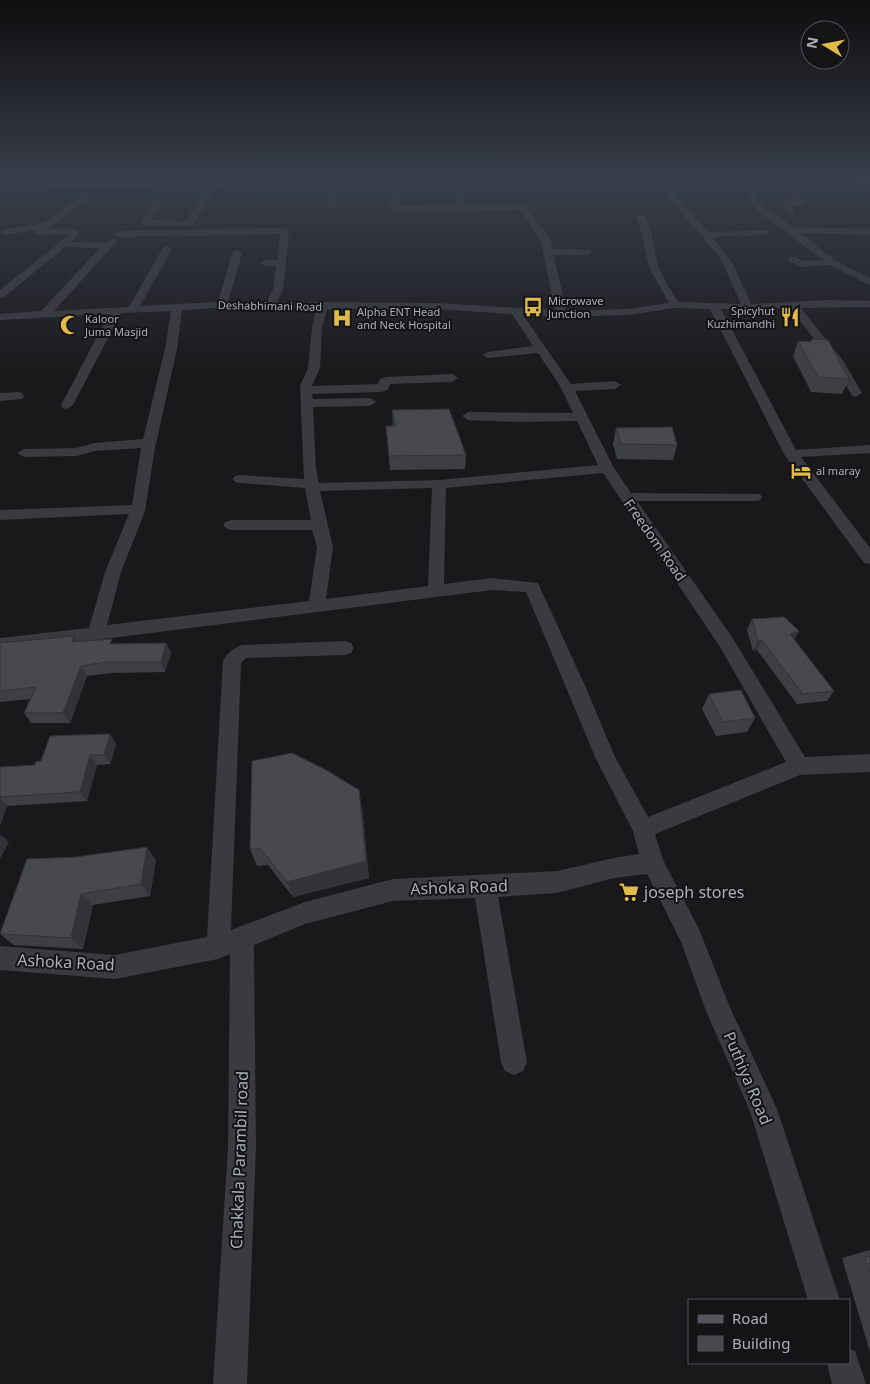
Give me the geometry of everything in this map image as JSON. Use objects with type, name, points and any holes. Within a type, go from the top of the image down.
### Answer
[{"type":"street","points":[[0,295],[62,245]]},
{"type":"street","points":[[76,245],[107,246]]},
{"type":"street","points":[[271,305],[278,288],[283,245]]},
{"type":"street","points":[[547,245],[561,314]]},
{"type":"street","points":[[650,245],[652,263],[675,305]]},
{"type":"street","points":[[713,245],[726,260],[748,307]]},
{"type":"street","points":[[811,245],[831,262],[870,282]]},
{"type":"street","points":[[44,314],[107,246]]},
{"type":"street","points":[[133,309],[158,269],[159,263],[167,250]]},
{"type":"street","points":[[548,252],[587,252]]},
{"type":"street","points":[[222,305],[237,253]]},
{"type":"street","points":[[792,260],[801,264],[831,262]]},
{"type":"street","points":[[265,264],[281,263]]},
{"type":"street","name":"Deshabhimani Road","points":[[0,317],[222,305],[434,306],[561,314],[627,312],[675,305],[748,307],[830,303],[870,304]]},
{"type":"street","points":[[317,606],[325,547],[319,525],[309,468],[306,386],[314,368],[317,328],[322,306]]},
{"type":"street","points":[[714,306],[791,454],[870,559]]},
{"type":"street","points":[[794,306],[840,365],[856,393]]},
{"type":"street","points":[[96,635],[113,572],[138,509],[149,443],[165,378],[177,307]]},
{"type":"street","points":[[67,406],[117,310]]},
{"type":"street","name":"Freedom Road","points":[[515,311],[567,388],[607,468],[625,497],[726,642],[799,766]]},
{"type":"street","points":[[488,355],[541,348]]},
{"type":"street","points":[[306,397],[381,388],[384,387],[384,382],[387,381],[452,378]]},
{"type":"street","points":[[567,388],[614,384]]},
{"type":"street","points":[[0,397],[18,396]]},
{"type":"street","points":[[306,397],[370,402]]},
{"type":"street","points":[[468,416],[519,418],[582,416]]},
{"type":"street","points":[[24,453],[77,452],[94,447],[149,443]]},
{"type":"street","points":[[791,454],[870,449]]},
{"type":"street","points":[[240,479],[313,485],[439,484],[607,468]]},
{"type":"street","points":[[436,591],[439,484]]},
{"type":"street","points":[[625,497],[755,497]]},
{"type":"street","points":[[0,515],[138,509]]},
{"type":"street","points":[[230,525],[319,525]]},
{"type":"street","points":[[0,645],[96,635],[492,584],[532,587],[577,688],[606,760],[643,828],[653,864]]},
{"type":"street","name":"Chakkala Parambil road","points":[[230,1384],[242,1146],[230,942],[232,661],[242,652],[345,648]]},
{"type":"street","points":[[643,828],[728,792],[799,766],[870,763]]},
{"type":"street","name":"Ashoka Road","points":[[0,958],[115,967],[230,942],[305,913],[393,890],[557,882],[614,868],[653,864]]},
{"type":"street","name":"Puthiya Road","points":[[653,864],[691,937],[719,1011],[764,1109],[824,1299]]},
{"type":"street","points":[[485,886],[514,1062]]},
{"type":"street","points":[[843,1364],[849,1384]]},
{"type":"building","points":[[812,339],[828,340],[849,379],[818,377],[798,341],[811,342]]},
{"type":"building","points":[[449,409],[466,455],[389,456],[386,426],[396,426],[392,410]]},
{"type":"building","points":[[672,427],[677,445],[621,444],[616,428]]},
{"type":"building","points":[[784,617],[799,631],[790,634],[834,691],[803,694],[762,640],[758,641],[752,619]]},
{"type":"building","points":[[74,636],[72,642],[112,639],[110,644],[166,643],[161,662],[106,662],[81,666],[63,713],[24,713],[36,687],[0,691],[0,643]]},
{"type":"building","points":[[741,690],[755,718],[723,722],[709,694]]},
{"type":"building","points":[[110,734],[104,755],[90,755],[80,792],[0,797],[0,767],[35,765],[36,762],[41,761],[50,736]]},
{"type":"building","points":[[292,753],[326,770],[359,790],[366,861],[287,882],[261,849],[250,849],[252,761]]},
{"type":"building","points":[[147,847],[141,884],[81,894],[71,938],[0,934],[27,859],[76,857]]},
{"type":"building","points":[[870,1256],[870,1273],[865,1257]]},
{"type":"place","name":"Microwave Junction","points":[[533,307]]},
{"type":"place","name":"Spicyhut Kuzhimandhi","points":[[790,317]]},
{"type":"place","name":"Alpha ENT Head and Neck Hospital","points":[[342,318]]},
{"type":"place","name":"Kaloor Juma Masjid","points":[[70,325]]},
{"type":"place","name":"al maray","points":[[801,471]]},
{"type":"place","name":"joseph stores","points":[[629,892]]}]
